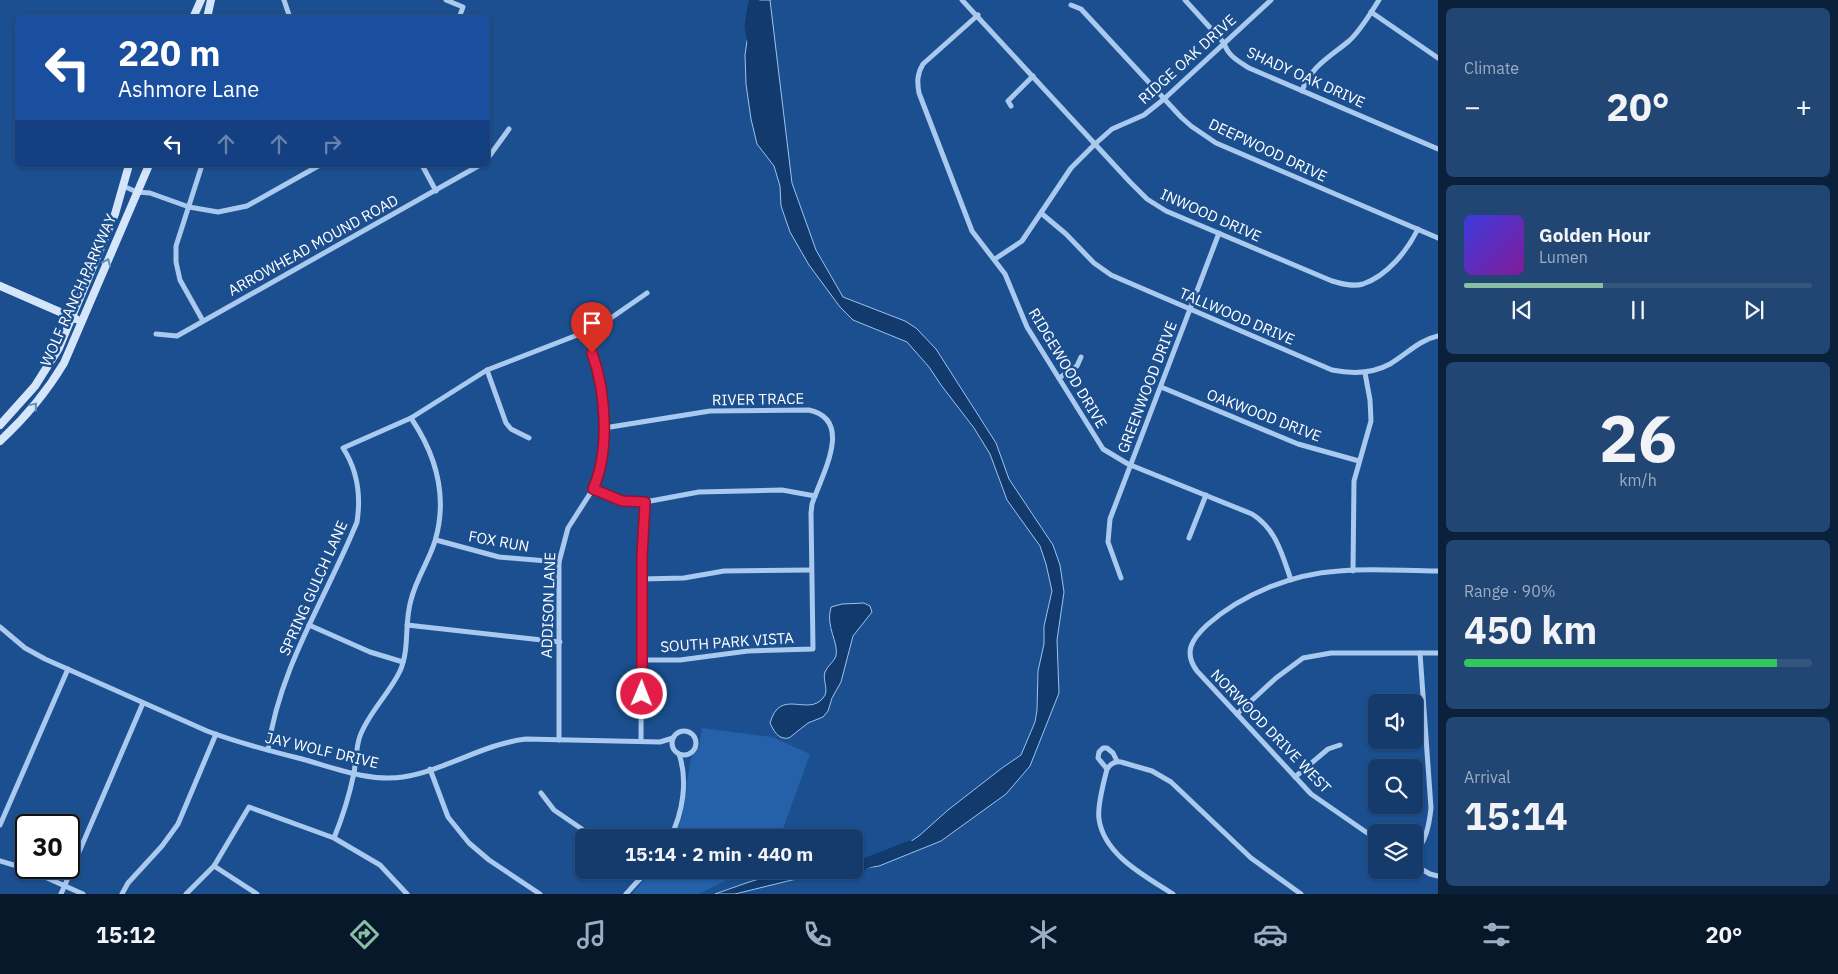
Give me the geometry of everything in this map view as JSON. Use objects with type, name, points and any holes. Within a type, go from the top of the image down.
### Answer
[{"type":"street","points":[[194,15],[201,0]]},
{"type":"street","points":[[209,15],[212,0]]},
{"type":"street","points":[[284,0],[289,15]]},
{"type":"street","points":[[446,0],[463,7],[459,15]]},
{"type":"street","name":"INWOOD DRIVE","points":[[962,0],[978,15],[1130,182],[1154,204],[1166,211],[1332,281],[1351,285],[1363,284],[1394,264],[1402,255],[1418,229]]},
{"type":"street","name":"SHADY OAK DRIVE","points":[[1185,0],[1224,43],[1227,52],[1249,68],[1438,149]]},
{"type":"street","name":"RIDGE OAK DRIVE","points":[[995,259],[1022,241],[1071,168],[1095,144],[1112,130],[1144,115],[1164,99],[1271,0]]},
{"type":"street","points":[[1302,91],[1310,74],[1325,59],[1350,40],[1379,0]]},
{"type":"street","name":"DEEPWOOD DRIVE","points":[[1071,5],[1081,9],[1191,126],[1216,143],[1438,238]]},
{"type":"street","points":[[1371,12],[1438,58]]},
{"type":"street","name":"RIDGEWOOD DRIVE","points":[[978,15],[923,64],[919,70],[917,81],[967,219],[981,244],[995,259],[1005,274],[1027,327],[1103,449],[1131,465],[1252,514],[1268,526],[1277,539],[1291,580]]},
{"type":"street","points":[[1011,106],[1008,100],[1033,76]]},
{"type":"street","points":[[490,155],[509,129]]},
{"type":"street","name":"WOLF RANCH PARKWAY","points":[[0,425],[21,404],[41,378],[59,348],[115,214],[128,167]]},
{"type":"street","name":"WOLF RANCH PARKWAY","points":[[0,441],[28,412],[54,380],[69,352],[148,167]]},
{"type":"street","points":[[201,167],[176,246],[176,262],[180,280],[203,321]]},
{"type":"street","points":[[123,186],[137,192],[150,193],[189,207],[218,212],[247,206],[316,167]]},
{"type":"street","points":[[423,167],[436,191]]},
{"type":"street","name":"ARROWHEAD MOUND ROAD","points":[[156,334],[177,336],[477,167]]},
{"type":"street","name":"TALLWOOD DRIVE","points":[[1041,213],[1066,234],[1102,270],[1125,282],[1340,372],[1364,372],[1390,364],[1417,345],[1438,336]]},
{"type":"street","name":"GREENWOOD DRIVE","points":[[1121,578],[1108,542],[1110,518],[1219,233]]},
{"type":"street","points":[[0,286],[82,322]]},
{"type":"street","name":"SPRING GULCH LANE","points":[[268,750],[275,712],[296,651],[357,522],[359,507],[358,489],[349,458],[343,448],[411,418],[487,370],[585,332],[610,320],[647,293]]},
{"type":"street","name":"ADDISON LANE","points":[[559,740],[559,562],[568,528],[593,489],[601,468],[604,428],[596,363],[585,332]]},
{"type":"street","points":[[1059,378],[1077,366],[1081,357]]},
{"type":"street","points":[[487,370],[506,423],[510,429],[529,438]]},
{"type":"street","points":[[1353,571],[1353,492],[1355,475],[1371,421],[1370,400],[1364,372]]},
{"type":"street","name":"OAKWOOD DRIVE","points":[[1161,387],[1298,444],[1359,461]]},
{"type":"street","name":"RIVER TRACE","points":[[604,428],[710,412],[814,411],[822,415],[830,423],[834,436],[811,513],[813,649]]},
{"type":"street","points":[[334,838],[347,808],[359,737],[365,724],[393,685],[402,662],[407,641],[410,602],[436,540],[440,507],[436,468],[424,438],[411,418]]},
{"type":"street","points":[[593,489],[622,501],[645,502],[699,492],[782,490],[815,496]]},
{"type":"street","points":[[1188,538],[1206,494]]},
{"type":"street","points":[[641,741],[642,579],[645,502]]},
{"type":"street","name":"FOX RUN","points":[[436,540],[499,557],[559,562]]},
{"type":"street","points":[[642,579],[684,578],[724,571],[811,570]]},
{"type":"street","points":[[1291,580],[1322,573],[1353,571],[1438,571]]},
{"type":"street","name":"NORWOOD DRIVE WEST","points":[[1291,580],[1226,609],[1201,630],[1191,645],[1191,658],[1194,667],[1294,777],[1323,804],[1368,834]]},
{"type":"street","points":[[309,625],[370,652],[402,662]]},
{"type":"street","points":[[407,625],[560,642]]},
{"type":"street","name":"JAY WOLF DRIVE","points":[[0,627],[3,634],[39,656],[216,734],[353,774],[403,777],[507,742],[526,739],[660,742],[674,738]]},
{"type":"street","name":"SOUTH PARK VISTA","points":[[642,660],[680,660],[748,651],[813,649]]},
{"type":"street","points":[[1237,714],[1276,678],[1303,658],[1331,653],[1438,654]]},
{"type":"street","points":[[1420,653],[1431,808],[1430,824],[1423,842]]},
{"type":"street","points":[[0,825],[68,669]]},
{"type":"street","points":[[60,894],[143,703]]},
{"type":"street","points":[[674,829],[680,807],[684,767],[696,745],[693,735],[682,731],[674,738],[672,747],[679,754],[684,767]]},
{"type":"street","points":[[122,894],[128,883],[162,846],[178,824],[216,734]]},
{"type":"street","name":"JAY WOLF DRIVE","points":[[660,742],[672,747]]},
{"type":"street","points":[[1294,777],[1328,749],[1340,745]]},
{"type":"street","points":[[1107,769],[1098,758],[1099,752],[1103,748],[1110,750],[1117,762]]},
{"type":"street","points":[[679,754],[690,754]]},
{"type":"street","points":[[1173,894],[1124,859],[1104,836],[1099,813],[1107,769],[1111,764],[1117,762],[1152,771],[1171,782],[1251,858],[1301,894]]},
{"type":"street","points":[[430,769],[448,817],[469,843],[489,860],[540,894]]},
{"type":"street","points":[[541,793],[554,810],[582,829]]},
{"type":"street","points":[[186,894],[214,866],[249,807],[334,838],[380,865],[407,894]]},
{"type":"street","points":[[0,861],[27,870],[83,894]]},
{"type":"street","points":[[214,866],[257,894]]},
{"type":"street","points":[[1423,870],[1438,876]]},
{"type":"street","points":[[626,894],[640,879]]},
{"type":"shaded area","points":[[749,0],[770,0],[792,183],[816,250],[843,297],[905,321],[916,328],[936,349],[996,443],[1009,479],[1053,545],[1060,565],[1064,592],[1057,640],[1059,693],[1030,766],[1006,794],[941,841],[879,866],[863,869],[863,861],[882,858],[896,852],[920,835],[948,810],[1021,755],[1035,722],[1038,671],[1044,644],[1044,626],[1052,591],[1040,546],[1007,500],[990,454],[974,428],[929,367],[907,342],[853,320],[840,307],[809,265],[790,232],[781,206],[780,186],[774,166],[757,144],[751,119],[746,84],[745,55],[747,41],[753,25]]},
{"type":"shaded area","points":[[864,603],[870,606],[872,612],[853,636],[841,682],[832,698],[828,711],[823,717],[808,723],[789,738],[782,738],[775,732],[770,723],[775,712],[780,707],[787,704],[810,705],[817,703],[825,695],[825,672],[836,656],[836,645],[830,621],[831,607],[842,604]]},
{"type":"shaded area","points":[[702,728],[772,737],[810,754],[783,829],[677,829],[682,817],[690,762],[693,754],[699,747]]},
{"type":"shaded area","points":[[645,879],[729,879],[699,894],[633,893]]},
{"type":"shaded area","points":[[759,879],[798,879],[735,894],[715,894]]},
{"type":"waterway","points":[[754,0],[750,27],[754,47]]},
{"type":"waterway","points":[[863,864],[910,846]]},
{"type":"route","points":[[592,353],[596,363],[604,428],[601,468],[593,489],[622,501],[645,502],[642,557],[642,694]]}]
